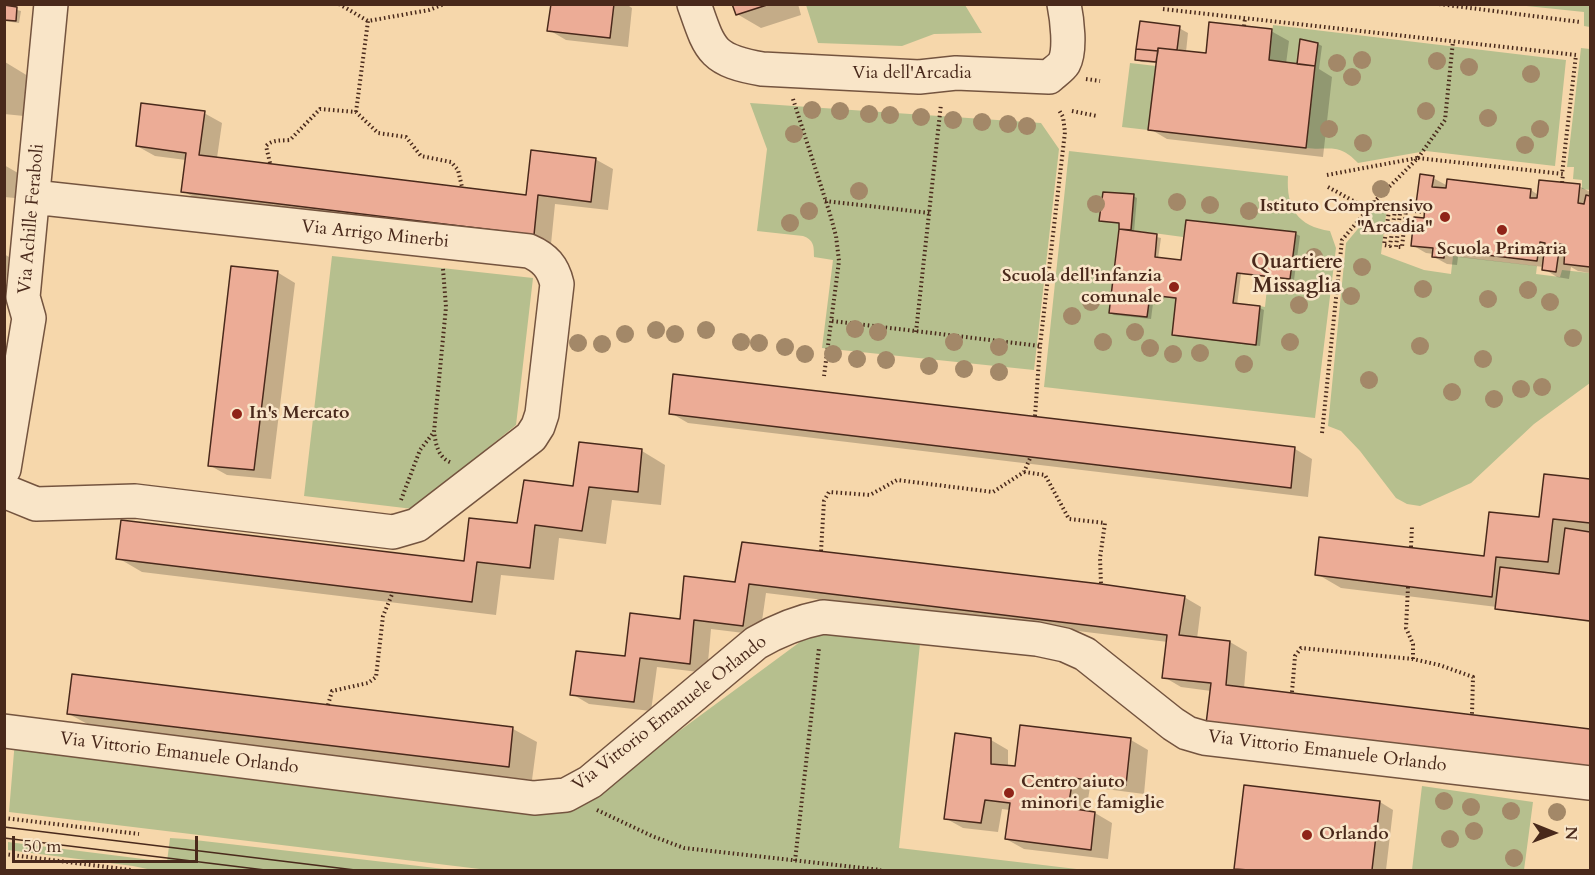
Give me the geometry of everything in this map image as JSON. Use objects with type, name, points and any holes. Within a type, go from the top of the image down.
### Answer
[{"type":"street","name":"Via Achille Feraboli","points":[[4,469],[29,318],[23,297],[51,4]]},
{"type":"street","name":"Via dell'Arcadia","points":[[694,4],[707,42],[715,53],[743,66],[762,69],[919,77],[956,73],[1049,77],[1064,63],[1067,45],[1067,19],[1064,4]]},
{"type":"street","name":"Via Arrigo Minerbi","points":[[33,197],[529,251],[541,256],[555,274],[557,284],[542,414],[531,437],[472,482]]},
{"type":"street","points":[[4,491],[36,504],[135,501],[393,532],[417,525],[472,482]]},
{"type":"street","name":"Via Vittorio Emanuele Orlando","points":[[8,732],[534,798],[566,795],[590,782],[756,643],[798,622],[823,617],[1037,639],[1065,645],[1084,654],[1173,724],[1187,733],[1204,738],[1590,783]]},
{"type":"path","points":[[339,4],[368,21],[429,10],[444,4]]},
{"type":"path","points":[[1439,4],[1580,22]]},
{"type":"path","points":[[1163,9],[1576,55],[1562,183]]},
{"type":"path","points":[[1244,26],[1245,18]]},
{"type":"path","points":[[356,112],[368,21]]},
{"type":"path","points":[[1322,433],[1342,240],[1374,202],[1418,158],[1445,120],[1454,41]]},
{"type":"path","points":[[792,96],[836,236],[839,261],[824,376]]},
{"type":"path","points":[[916,332],[941,104]]},
{"type":"path","points":[[270,163],[266,146],[275,141],[290,140],[320,109],[356,112],[378,133],[406,137],[421,156],[451,162],[458,170],[462,187]]},
{"type":"path","points":[[1035,416],[1040,346],[1065,132],[1063,117],[1059,110]]},
{"type":"path","points":[[1072,111],[1097,116]]},
{"type":"path","points":[[1327,175],[1418,158],[1562,174]]},
{"type":"path","points":[[1328,187],[1368,209]]},
{"type":"path","points":[[825,201],[930,213]]},
{"type":"path","points":[[1374,202],[1390,204],[1384,245],[1390,246],[1396,203],[1401,205],[1396,247],[1402,247],[1406,210],[1424,212]]},
{"type":"path","points":[[438,241],[447,294],[434,432],[441,457],[464,467],[472,482]]},
{"type":"path","points":[[832,321],[1040,346]]},
{"type":"path","points":[[393,532],[396,511],[417,457],[434,432]]},
{"type":"path","points":[[821,550],[824,501],[829,492],[870,495],[897,480],[993,492],[1024,472],[1031,456]]},
{"type":"path","points":[[1024,472],[1045,475],[1069,519],[1105,523],[1100,558],[1101,584]]},
{"type":"path","points":[[1411,547],[1412,526]]},
{"type":"path","points":[[1408,587],[1407,634],[1413,644],[1413,659]]},
{"type":"path","points":[[328,705],[332,691],[372,682],[376,677],[383,616],[393,592]]},
{"type":"path","points":[[795,861],[823,617]]},
{"type":"path","points":[[1292,692],[1295,656],[1301,648],[1413,659],[1473,677],[1472,714]]},
{"type":"path","points":[[566,795],[652,837],[677,846],[881,870]]},
{"type":"path","points":[[4,818],[139,834]]},
{"type":"path","points":[[4,854],[131,870]]},
{"type":"green space","points":[[806,5],[965,5],[982,33],[934,34],[902,46],[818,43]]},
{"type":"green space","points":[[1517,5],[1590,5],[1590,27],[1584,26],[1584,12]]},
{"type":"green space","points":[[1273,25],[1566,60],[1555,166],[1426,151],[1358,163],[1351,156],[1339,150],[1306,148],[1318,43],[1300,39],[1297,64],[1269,60]]},
{"type":"green space","points":[[1581,48],[1590,49],[1590,190],[1582,189],[1582,180],[1573,179],[1574,167],[1567,167]]},
{"type":"green space","points":[[1130,63],[1156,66],[1148,130],[1122,127]]},
{"type":"green space","points":[[750,103],[1041,123],[1059,149],[1034,370],[822,348],[833,260],[814,257],[813,244],[803,236],[757,231],[767,149]]},
{"type":"green space","points":[[1069,151],[1288,176],[1289,198],[1296,214],[1310,225],[1330,231],[1336,248],[1315,418],[1044,387]],"holes":[[[1103,192],[1134,195],[1131,230],[1183,237],[1186,220],[1296,232],[1289,290],[1267,288],[1265,307],[1260,306],[1256,345],[1176,298],[1150,295],[1147,317],[1109,313],[1119,223],[1099,221]]]},
{"type":"green space","points":[[1378,205],[1387,207],[1381,254],[1424,270],[1451,274],[1453,256],[1537,266],[1536,274],[1560,277],[1562,270],[1590,273],[1590,383],[1534,424],[1471,483],[1420,506],[1407,504],[1396,498],[1360,451],[1341,431],[1328,426],[1346,243]]},
{"type":"green space","points":[[332,256],[533,278],[516,425],[413,509],[304,496]]},
{"type":"green space","points":[[823,628],[921,634],[899,848],[1085,870],[488,870],[9,812],[15,740],[583,802],[804,639]]},
{"type":"green space","points":[[1422,786],[1533,802],[1524,870],[1412,870]]},
{"type":"green space","points":[[170,838],[453,870],[152,870],[8,850],[8,842],[167,862]]},
{"type":"building","points":[[551,4],[614,4],[610,38],[547,31]]},
{"type":"building","points":[[732,4],[770,4],[736,15]]},
{"type":"building","points":[[4,5],[17,7],[16,21],[4,20]]},
{"type":"building","points":[[1140,21],[1180,26],[1177,50],[1136,49]]},
{"type":"building","points":[[1209,22],[1272,29],[1269,60],[1315,66],[1306,148],[1148,130],[1158,48],[1206,53]]},
{"type":"building","points":[[1300,39],[1318,43],[1315,66],[1297,64]]},
{"type":"building","points":[[1136,49],[1158,51],[1156,62],[1135,60]]},
{"type":"building","points":[[141,103],[205,111],[199,155],[526,195],[531,150],[596,158],[591,202],[538,195],[534,235],[181,192],[186,153],[136,146]]},
{"type":"building","name":"Scuola Primaria","points":[[1420,174],[1434,176],[1432,187],[1446,188],[1447,179],[1531,189],[1530,198],[1537,198],[1539,180],[1580,184],[1578,203],[1584,204],[1586,195],[1590,196],[1590,267],[1564,264],[1565,245],[1560,244],[1556,272],[1542,270],[1545,243],[1540,242],[1537,261],[1444,250],[1444,258],[1432,257],[1433,248],[1411,246],[1414,217],[1424,218],[1425,205],[1416,204]]},
{"type":"building","points":[[1103,192],[1134,194],[1131,230],[1119,229],[1119,223],[1099,221]]},
{"type":"building","name":"Scuola dell'infanzia comunale","points":[[1186,220],[1296,232],[1290,279],[1237,273],[1233,303],[1260,306],[1256,345],[1172,335],[1176,298],[1150,295],[1147,317],[1109,313],[1119,229],[1157,234],[1155,257],[1181,260]]},
{"type":"building","name":"In's Mercato","points":[[231,266],[278,271],[254,470],[208,466]]},
{"type":"building","points":[[673,374],[1295,447],[1291,488],[669,414]]},
{"type":"building","points":[[579,442],[642,449],[638,492],[589,487],[582,531],[535,525],[530,568],[477,562],[472,602],[116,559],[121,520],[464,561],[469,518],[517,523],[524,480],[573,486]]},
{"type":"building","points":[[1544,474],[1590,479],[1590,523],[1553,519],[1548,562],[1496,557],[1492,597],[1315,575],[1319,537],[1484,556],[1489,512],[1539,517]]},
{"type":"building","points":[[1565,528],[1590,532],[1590,621],[1495,609],[1500,567],[1559,574]]},
{"type":"building","points":[[742,542],[1185,596],[1179,635],[1230,641],[1226,685],[1590,729],[1590,770],[1206,724],[1211,683],[1162,678],[1167,635],[749,584],[743,626],[694,620],[690,664],[640,658],[634,702],[570,695],[576,651],[625,656],[630,613],[680,619],[684,576],[735,582]]},
{"type":"building","points":[[72,674],[513,727],[509,767],[67,714]]},
{"type":"building","name":"Centro aiuto minori e famiglie","points":[[1020,725],[1131,738],[1126,785],[1073,778],[1068,808],[1095,812],[1091,850],[1005,839],[1010,803],[985,800],[981,823],[944,819],[955,733],[991,738],[991,764],[1015,766]]},
{"type":"building","name":"Orlando","points":[[1244,785],[1380,801],[1372,870],[1234,869]]},
{"type":"tram line","points":[[4,827],[355,870]]},
{"type":"tram line","points":[[4,838],[265,870]]},
{"type":"place","name":"Istituto Comprensivo \"Arcadia\"","points":[[1445,217]]},
{"type":"place","name":"Scuola Primaria","points":[[1502,230]]},
{"type":"place","name":"Scuola dell'infanzia comunale","points":[[1174,287]]},
{"type":"place","name":"In's Mercato","points":[[237,414]]},
{"type":"place","name":"Centro aiuto minori e famiglie","points":[[1009,793]]},
{"type":"place","name":"Orlando","points":[[1307,835]]},
{"type":"district","name":"Quartiere Missaglia","points":[[1297,275]]}]
